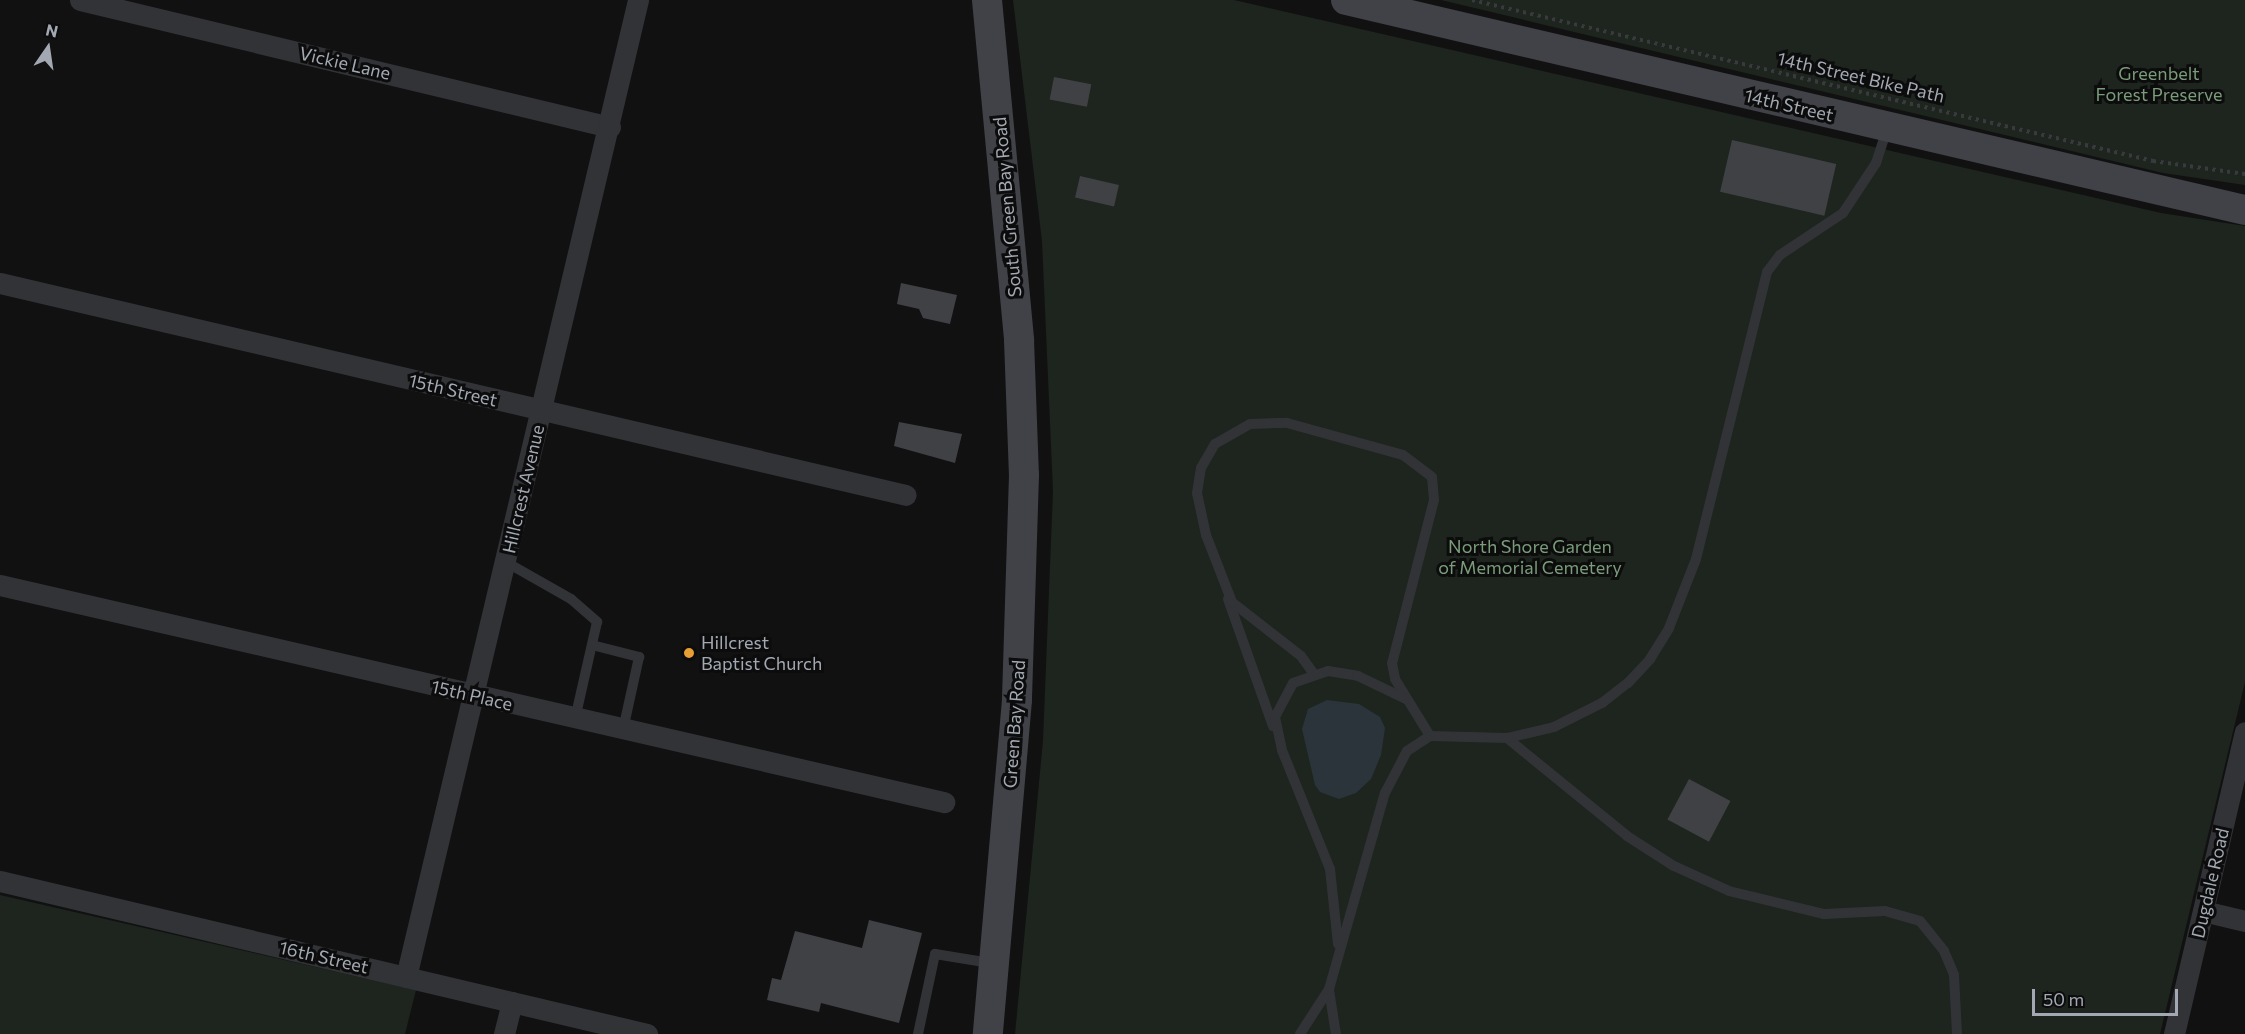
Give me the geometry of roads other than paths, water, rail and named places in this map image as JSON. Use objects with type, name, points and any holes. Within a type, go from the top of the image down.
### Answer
[{"type":"main road","name":"South Green Bay Road","points":[[987,0],[1023,414]]},
{"type":"main road","name":"14th Street","points":[[1346,0],[2129,186],[2241,206]]},
{"type":"main road","name":"Green Bay Road","points":[[988,1034],[990,963],[1017,700],[1024,546],[1023,414]]},
{"type":"street","name":"Vickie Lane","points":[[80,0],[610,127]]},
{"type":"street","name":"Hillcrest Avenue","points":[[406,977],[610,127],[638,0]]},
{"type":"street","name":"15th Street","points":[[0,283],[542,412],[906,495]]},
{"type":"street","name":"15th Place","points":[[0,585],[944,802]]},
{"type":"street","name":"Dugdale Road","points":[[2174,1034],[2245,732]]},
{"type":"street","name":"16th Street","points":[[0,881],[647,1034]]},
{"type":"street","points":[[2203,910],[2245,921]]},
{"type":"street","points":[[504,1034],[512,1002]]},
{"type":"lane","points":[[1300,1034],[1329,989],[1395,768],[1407,751],[1430,736],[1506,738],[1554,727],[1602,703],[1628,683],[1669,628],[1696,559],[1767,272],[1780,255],[1826,229],[1843,213],[1876,163],[1887,128]]},
{"type":"lane","points":[[1338,956],[1330,869],[1275,732],[1223,586],[1197,493],[1201,468],[1225,435],[1250,424],[1287,423],[1416,461],[1426,468],[1435,487],[1392,648],[1395,679],[1430,736]]},
{"type":"lane","points":[[506,562],[571,599],[597,622],[575,719]]},
{"type":"lane","points":[[1223,586],[1232,602],[1301,656],[1314,674]]},
{"type":"lane","points":[[592,645],[639,657],[623,730]]},
{"type":"lane","points":[[1275,732],[1275,717],[1285,692],[1314,674],[1358,676],[1407,700]]},
{"type":"lane","points":[[1506,738],[1627,837],[1674,866],[1729,891],[1815,913],[1885,911],[1920,921],[1944,951],[1954,975],[1957,1034]]},
{"type":"lane","points":[[918,1034],[935,954],[990,963]]},
{"type":"lane","points":[[1329,989],[1336,1034]]},
{"type":"place","name":"Hillcrest Baptist Church","points":[[689,653]]},
{"type":"park label","name":"Greenbelt Forest Preserve","points":[[2159,84]]},
{"type":"park label","name":"North Shore Garden of Memorial Cemetery","points":[[1530,557]]}]
